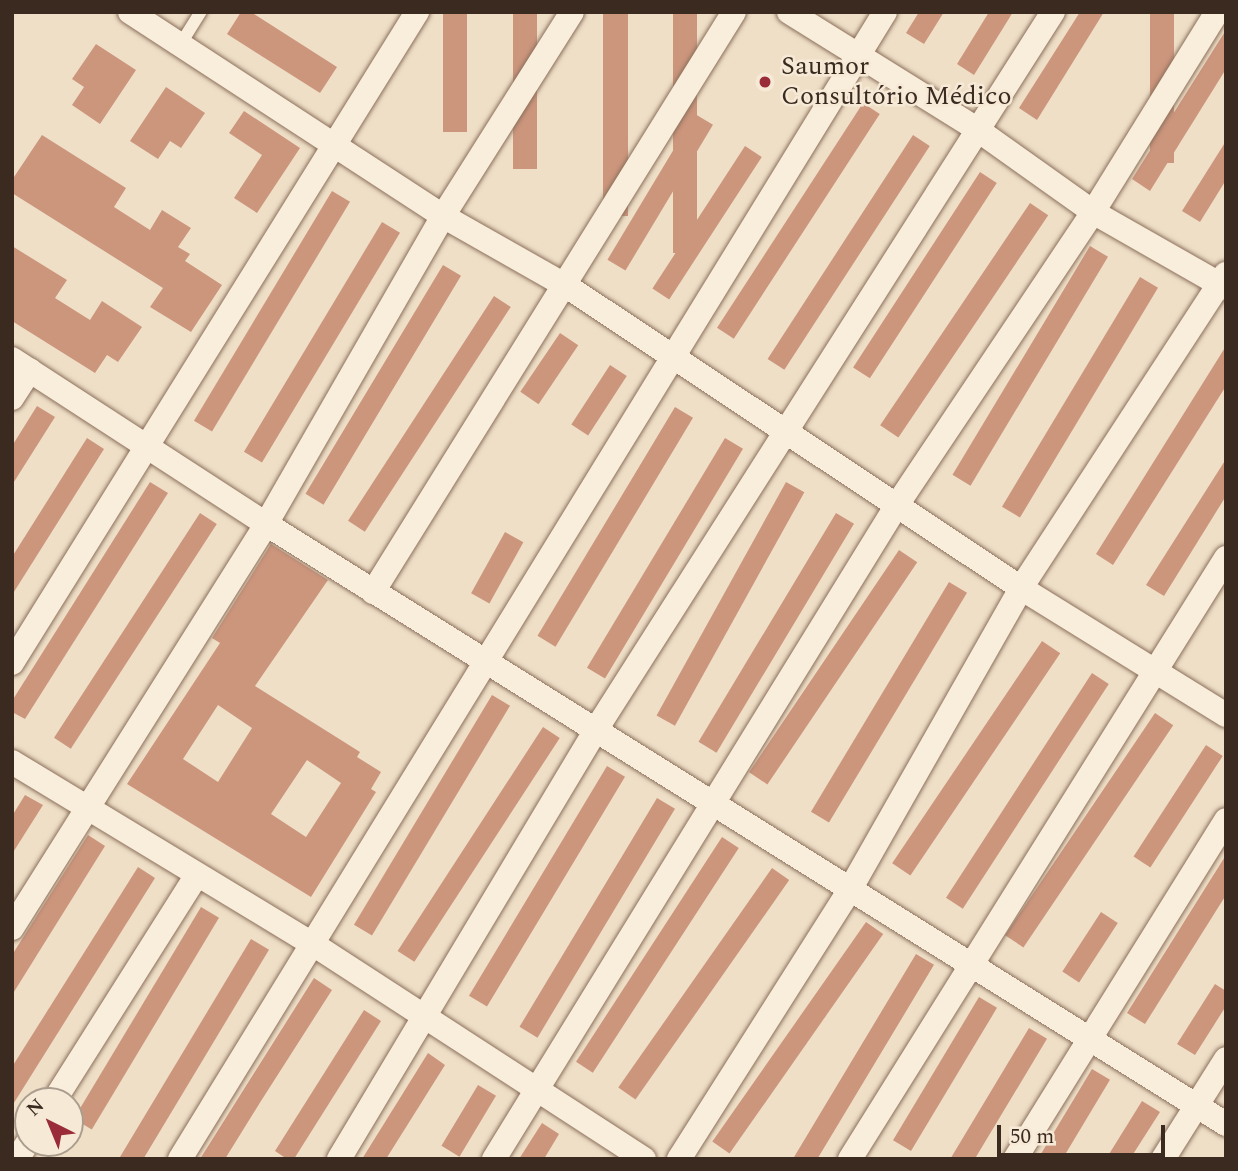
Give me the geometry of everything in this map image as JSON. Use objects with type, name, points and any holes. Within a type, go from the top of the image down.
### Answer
[{"type":"street","points":[[130,12],[443,216],[568,287],[1021,588],[1226,715]]},
{"type":"street","points":[[12,663],[417,12]]},
{"type":"street","points":[[12,928],[266,524],[443,216],[572,12]]},
{"type":"street","points":[[373,592],[568,287],[734,12]]},
{"type":"street","points":[[679,1159],[852,886],[1021,588],[1224,282],[1093,212],[975,128],[789,12]]},
{"type":"street","points":[[180,1159],[316,946],[486,657],[885,12]]},
{"type":"street","points":[[339,1159],[426,1019],[597,728],[788,432],[975,128],[1053,12]]},
{"type":"street","points":[[494,1159],[897,505],[1093,212],[1217,12]]},
{"type":"street","points":[[12,398],[21,364],[373,592],[486,657],[1226,1124]]},
{"type":"street","points":[[850,1159],[1226,558]]},
{"type":"street","points":[[12,762],[85,810],[316,946],[644,1159]]},
{"type":"street","points":[[1015,1159],[1226,820]]},
{"type":"street","points":[[63,1087],[195,876]]},
{"type":"street","points":[[1163,1159],[1226,1059]]},
{"type":"lane","points":[[180,45],[201,12]]},
{"type":"building","points":[[241,12],[251,12],[337,67],[320,93],[227,34]]},
{"type":"building","points":[[443,12],[467,12],[467,132],[443,132]]},
{"type":"building","points":[[513,12],[537,12],[537,169],[513,169]]},
{"type":"building","points":[[603,12],[628,12],[628,216],[603,216]]},
{"type":"building","points":[[673,12],[697,12],[697,253],[673,253]]},
{"type":"building","points":[[919,12],[944,12],[924,44],[906,33]]},
{"type":"building","points":[[989,12],[1013,12],[974,75],[957,64]]},
{"type":"building","points":[[1080,12],[1104,12],[1037,120],[1019,108]]},
{"type":"building","points":[[1150,12],[1174,12],[1174,163],[1150,163]]},
{"type":"building","points":[[1226,30],[1226,69],[1150,191],[1132,179]]},
{"type":"building","points":[[96,44],[136,70],[100,124],[72,105],[84,87],[72,79]]},
{"type":"building","points":[[166,87],[205,113],[181,148],[170,141],[158,159],[130,141]]},
{"type":"building","points":[[863,103],[880,114],[734,339],[717,328]]},
{"type":"building","points":[[244,111],[300,148],[257,213],[234,198],[262,155],[229,133]]},
{"type":"building","points":[[695,114],[713,125],[625,271],[607,260]]},
{"type":"building","points":[[42,135],[126,188],[114,207],[150,230],[162,210],[191,228],[178,247],[190,254],[185,261],[222,285],[191,332],[150,307],[163,288],[12,193],[12,180]]},
{"type":"building","points":[[913,135],[930,146],[784,370],[768,359]]},
{"type":"building","points":[[1226,141],[1226,180],[1200,222],[1182,211]]},
{"type":"building","points":[[745,146],[762,157],[669,299],[652,289]]},
{"type":"building","points":[[980,172],[997,183],[870,378],[853,367]]},
{"type":"building","points":[[332,191],[350,202],[212,432],[194,421]]},
{"type":"building","points":[[1030,203],[1048,215],[898,437],[880,425]]},
{"type":"building","points":[[382,222],[400,233],[262,463],[244,452]]},
{"type":"building","points":[[12,246],[67,280],[55,298],[90,320],[102,301],[142,327],[118,362],[107,355],[95,373],[12,321]]},
{"type":"building","points":[[1090,246],[1108,257],[970,486],[952,475]]},
{"type":"building","points":[[443,265],[461,276],[323,505],[305,494]]},
{"type":"building","points":[[1140,277],[1158,288],[1020,518],[1002,507]]},
{"type":"building","points":[[494,296],[511,307],[365,532],[348,521]]},
{"type":"building","points":[[560,333],[578,345],[539,404],[520,392]]},
{"type":"building","points":[[1226,346],[1226,386],[1113,565],[1096,554]]},
{"type":"building","points":[[610,365],[627,376],[588,435],[571,425]]},
{"type":"building","points":[[37,406],[55,417],[12,485],[12,446]]},
{"type":"building","points":[[675,407],[693,418],[555,647],[537,636]]},
{"type":"building","points":[[87,438],[104,449],[12,595],[12,557]]},
{"type":"building","points":[[725,438],[743,449],[605,679],[587,668]]},
{"type":"building","points":[[1226,459],[1226,496],[1164,596],[1146,585]]},
{"type":"building","points":[[150,482],[168,493],[25,719],[12,712],[12,701]]},
{"type":"building","points":[[786,482],[804,492],[675,726],[657,716]]},
{"type":"building","points":[[200,513],[217,524],[71,749],[54,738]]},
{"type":"building","points":[[836,513],[854,524],[716,753],[698,742]]},
{"type":"building","points":[[505,532],[523,542],[489,603],[471,593]]},
{"type":"building","points":[[271,544],[328,580],[255,686],[360,752],[357,757],[381,772],[371,789],[376,792],[311,897],[127,784],[220,643],[212,638]],"holes":[[[218,705],[252,728],[218,782],[183,759]],[[307,760],[341,783],[306,837],[271,814]]]},
{"type":"building","points":[[899,550],[917,562],[767,784],[749,772]]},
{"type":"building","points":[[949,582],[967,593],[829,823],[811,812]]},
{"type":"building","points":[[1042,641],[1060,653],[910,875],[892,863]]},
{"type":"building","points":[[1092,673],[1109,684],[963,909],[946,898]]},
{"type":"building","points":[[492,695],[510,706],[372,936],[354,925]]},
{"type":"building","points":[[1155,713],[1173,725],[1023,947],[1005,935]]},
{"type":"building","points":[[543,727],[560,738],[414,962],[398,951]]},
{"type":"building","points":[[1206,745],[1223,756],[1150,867],[1134,857]]},
{"type":"building","points":[[607,766],[625,777],[487,1007],[469,996]]},
{"type":"building","points":[[25,795],[43,805],[12,854],[12,816]]},
{"type":"building","points":[[657,798],[675,809],[537,1038],[519,1027]]},
{"type":"building","points":[[88,835],[105,846],[12,995],[12,955]]},
{"type":"building","points":[[722,837],[739,848],[593,1073],[576,1062]]},
{"type":"building","points":[[1226,855],[1226,895],[1145,1024],[1127,1013]]},
{"type":"building","points":[[138,867],[155,878],[24,1087],[14,1087],[12,1106],[12,1067]]},
{"type":"building","points":[[772,868],[789,880],[635,1100],[618,1088]]},
{"type":"building","points":[[201,907],[219,918],[92,1130],[84,1125],[84,1102]]},
{"type":"building","points":[[1101,912],[1118,923],[1079,982],[1062,972]]},
{"type":"building","points":[[866,922],[883,934],[729,1154],[712,1142]]},
{"type":"building","points":[[251,939],[269,950],[143,1159],[119,1159]]},
{"type":"building","points":[[916,954],[934,965],[817,1159],[793,1159]]},
{"type":"building","points":[[314,978],[332,990],[225,1159],[200,1159]]},
{"type":"building","points":[[1215,984],[1226,991],[1226,1006],[1195,1055],[1177,1044]]},
{"type":"building","points":[[979,997],[997,1008],[911,1151],[893,1140]]},
{"type":"building","points":[[364,1010],[381,1021],[294,1159],[287,1159],[275,1151]]},
{"type":"building","points":[[1029,1028],[1047,1039],[975,1159],[950,1159]]},
{"type":"building","points":[[428,1053],[445,1065],[386,1159],[362,1159]]},
{"type":"building","points":[[1092,1069],[1110,1080],[1062,1159],[1038,1159]]},
{"type":"building","points":[[478,1085],[496,1096],[459,1157],[441,1146]]},
{"type":"building","points":[[1142,1101],[1160,1112],[1130,1159],[1106,1159]]},
{"type":"building","points":[[542,1123],[559,1134],[544,1159],[519,1159]]},
{"type":"place","name":"Saumor Consultório Médico","points":[[765,82]]}]
